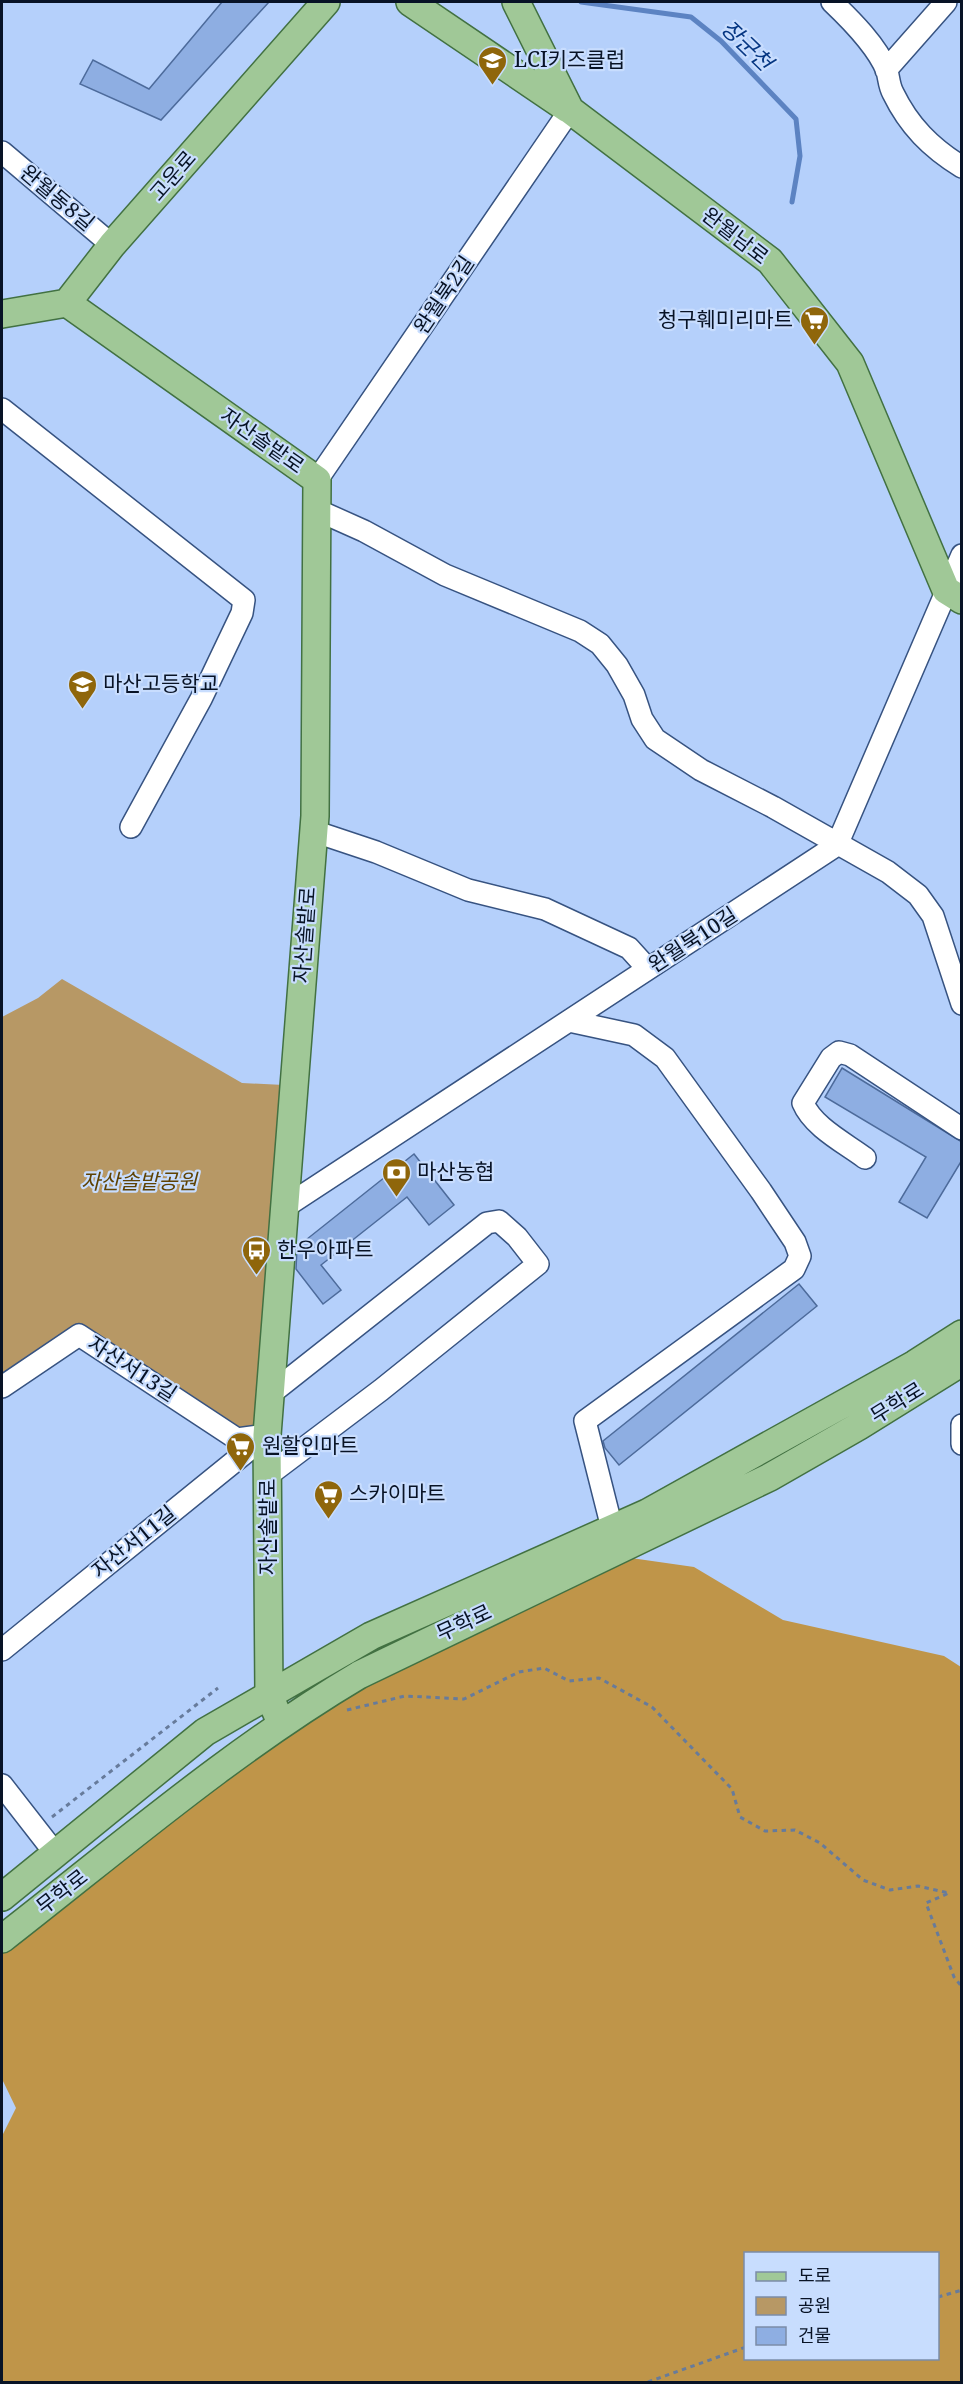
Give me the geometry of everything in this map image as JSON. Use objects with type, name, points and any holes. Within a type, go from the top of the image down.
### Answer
[{"type":"main road","name":"고운로","points":[[67,303],[112,245],[326,2]]},
{"type":"main road","points":[[410,2],[570,110]]},
{"type":"main road","name":"완월남로","points":[[516,2],[570,110],[770,261],[850,363],[954,595]]},
{"type":"main road","points":[[2,314],[67,303]]},
{"type":"main road","name":"자산솔밭로","points":[[67,303],[317,480],[313,831],[267,1435],[269,1695]]},
{"type":"main road","name":"무학로","points":[[2,1897],[205,1732],[371,1636],[647,1513],[904,1370],[962,1334]]},
{"type":"main road","name":"무학로","points":[[2,1940],[280,1723],[359,1675],[770,1477],[859,1426],[962,1362]]},
{"type":"main road","points":[[269,1695],[280,1723]]},
{"type":"street","points":[[832,2],[867,42],[886,70],[892,92],[912,124],[939,153],[962,167]]},
{"type":"street","points":[[886,70],[946,2]]},
{"type":"street","name":"완월북2길","points":[[317,480],[570,110]]},
{"type":"street","name":"완월동8길","points":[[2,152],[112,245]]},
{"type":"street","points":[[2,409],[244,600],[242,613],[201,699],[131,827]]},
{"type":"street","points":[[317,510],[364,531],[445,575],[580,631],[600,644],[617,665],[634,695],[642,719],[655,740],[701,770],[773,807],[888,872],[918,896],[933,916],[962,1004]]},
{"type":"street","points":[[837,845],[954,595],[962,555]]},
{"type":"street","points":[[313,831],[376,852],[468,890],[545,909],[629,948],[648,969]]},
{"type":"street","name":"완월북10길","points":[[285,1207],[837,845]]},
{"type":"street","points":[[569,1020],[634,1035],[664,1058],[761,1191],[795,1242],[800,1256],[794,1269],[585,1421],[612,1528]]},
{"type":"street","points":[[865,1158],[822,1126],[807,1112],[803,1103],[831,1058],[839,1052],[850,1055],[962,1129]]},
{"type":"street","points":[[267,1476],[381,1390],[538,1264],[517,1237],[499,1221],[487,1223],[269,1395]]},
{"type":"street","name":"자산서13길","points":[[2,1387],[79,1335],[237,1439],[267,1435]]},
{"type":"street","points":[[962,1425],[962,1444]]},
{"type":"street","name":"자산서11길","points":[[2,1650],[267,1435]]},
{"type":"street","points":[[2,1785],[55,1853]]},
{"type":"path","points":[[337,1713],[405,1696],[464,1699],[519,1672],[544,1668],[569,1681],[598,1678],[652,1707],[732,1789],[740,1817],[765,1831],[795,1830],[820,1843],[863,1880],[890,1890],[918,1886],[949,1893],[926,1903],[954,1977],[962,1987]]},
{"type":"path","points":[[36,1829],[218,1688]]},
{"type":"path","points":[[939,2297],[962,2290]]},
{"type":"path","points":[[648,2382],[744,2348]]},
{"type":"green space","name":"자산솔밭공원","points":[[62,979],[242,1083],[284,1085],[258,1431],[238,1433],[79,1328],[2,1380],[2,1017],[38,998]]},
{"type":"shaded area","points":[[603,1554],[694,1567],[783,1620],[944,1656],[961,1667],[961,2382],[2,2382],[2,2136],[16,2108],[2,2079],[2,1951],[379,1656],[496,1589]]},
{"type":"building","points":[[222,2],[269,2],[161,120],[80,84],[93,60],[149,89]]},
{"type":"building","points":[[842,1068],[962,1142],[962,1160],[927,1218],[899,1202],[926,1157],[825,1097]]},
{"type":"building","points":[[414,1154],[454,1205],[429,1225],[407,1197],[321,1265],[341,1290],[323,1304],[296,1269],[297,1247]]},
{"type":"building","points":[[799,1284],[817,1306],[619,1465],[605,1448],[603,1441]]},
{"type":"waterway","name":"장군천","points":[[581,2],[691,17],[721,41],[796,119],[800,156],[792,202]]},
{"type":"place","name":"LCI키즈클럽","points":[[493,86]]},
{"type":"place","name":"청구훼미리마트","points":[[814,346]]},
{"type":"place","name":"마산고등학교","points":[[82,710]]},
{"type":"place","name":"마산농협","points":[[396,1198]]},
{"type":"place","name":"한우아파트","points":[[256,1276]]},
{"type":"place","name":"원할인마트","points":[[241,1472]]},
{"type":"place","name":"스카이마트","points":[[328,1520]]}]
